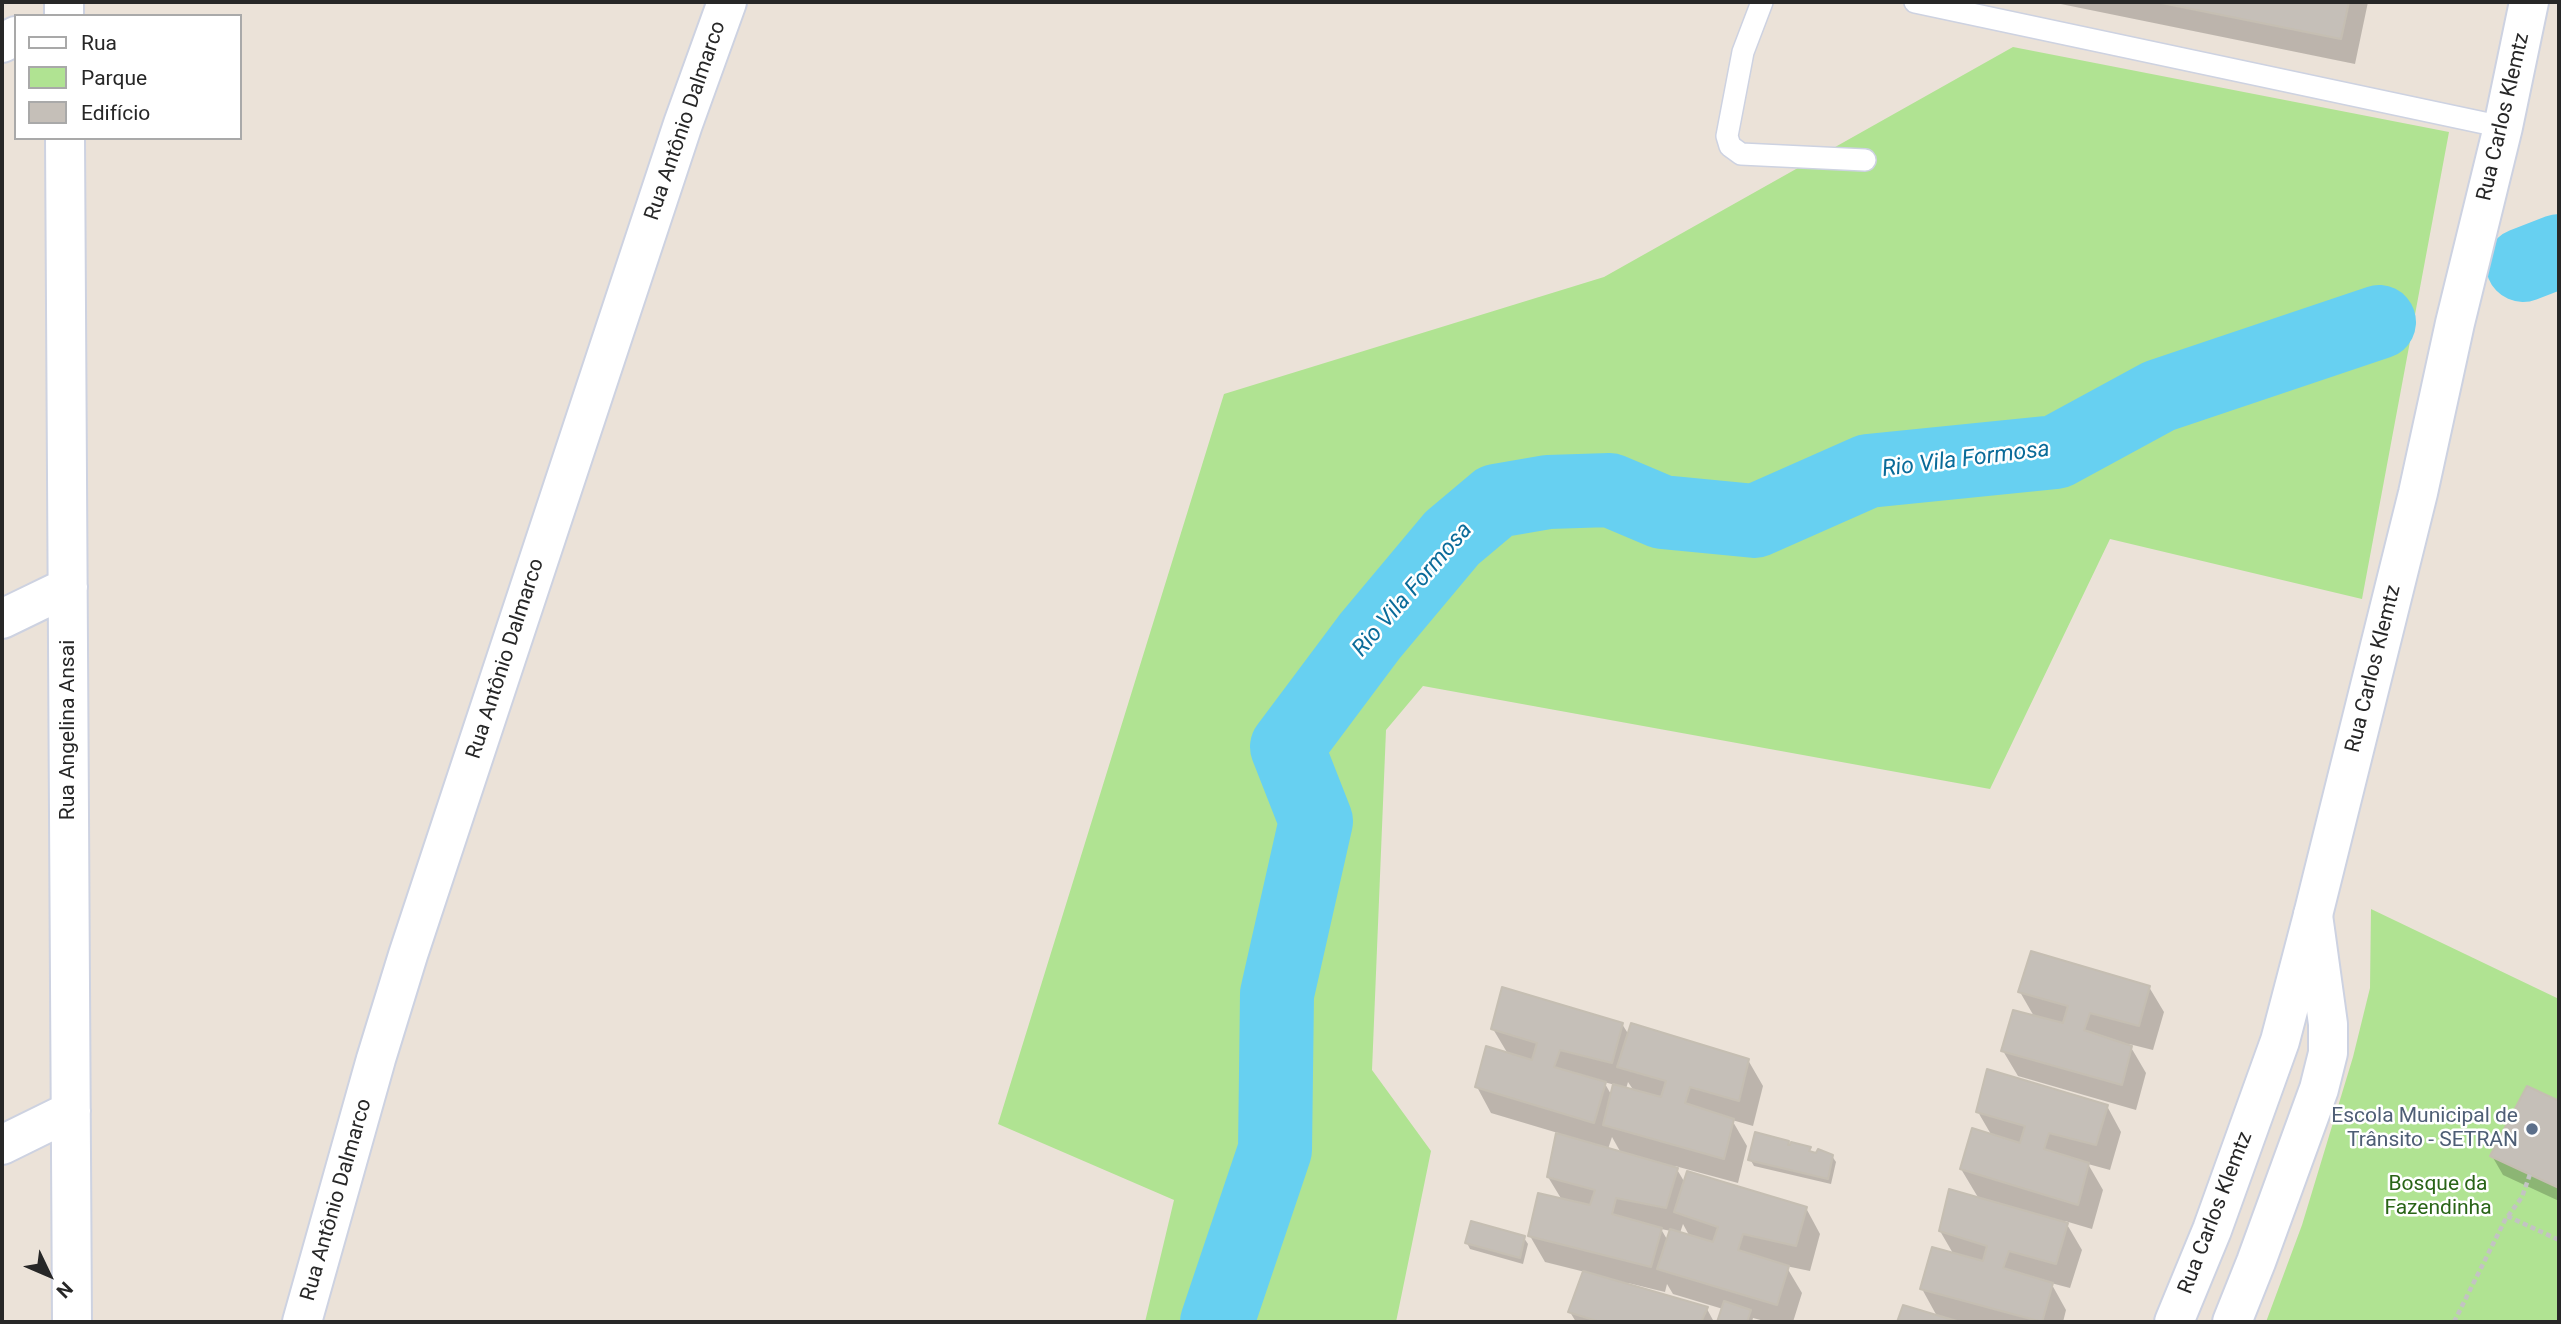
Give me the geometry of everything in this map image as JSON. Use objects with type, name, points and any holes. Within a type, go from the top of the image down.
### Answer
[{"type":"street","name":"Rua Antônio Dalmarco","points":[[302,1322],[408,955],[683,124],[727,2]]},
{"type":"street","name":"Rua Carlos Klemtz","points":[[2174,1322],[2212,1230],[2280,1041],[2418,493],[2455,323],[2503,127],[2529,2]]},
{"type":"street","name":"Rua Angelina Ansai","points":[[65,140],[72,1322]]},
{"type":"street","points":[[2,619],[68,587]]},
{"type":"street","points":[[2232,1322],[2319,1089],[2328,1054],[2328,1024],[2313,915]]},
{"type":"street","points":[[2,1145],[71,1111]]},
{"type":"lane","points":[[1762,2],[1742,52],[1727,136],[1730,146],[1741,154],[1865,160]]},
{"type":"lane","points":[[1914,2],[2503,127]]},
{"type":"path","points":[[2454,1322],[2507,1216],[2522,1197],[2530,1174]]},
{"type":"path","points":[[2507,1216],[2559,1240]]},
{"type":"green space","points":[[2013,47],[2449,132],[2362,599],[2110,539],[1990,789],[1423,686],[1386,730],[1372,1070],[1431,1151],[1396,1322],[1145,1322],[1174,1200],[998,1124],[1224,394],[1604,277]]},
{"type":"green space","name":"Bosque da Fazendinha","points":[[2371,909],[2559,999],[2559,1322],[2266,1322],[2302,1225],[2353,1057],[2370,988]]},
{"type":"building","points":[[2157,2],[2349,2],[2341,39]]},
{"type":"building","points":[[2031,951],[2150,986],[2139,1026],[2090,1013],[2084,1030],[2132,1046],[2122,1085],[2001,1051],[2013,1010],[2063,1023],[2068,1006],[2018,992]]},
{"type":"building","points":[[1502,987],[1623,1023],[1612,1063],[1560,1050],[1554,1067],[1606,1082],[1594,1123],[1475,1087],[1486,1046],[1532,1060],[1537,1043],[1491,1029]]},
{"type":"building","points":[[1631,1023],[1749,1059],[1739,1101],[1690,1087],[1685,1103],[1734,1119],[1724,1159],[1603,1125],[1613,1084],[1661,1097],[1666,1081],[1617,1067]]},
{"type":"building","points":[[1987,1069],[2108,1105],[2096,1145],[2049,1133],[2044,1149],[2089,1163],[2078,1205],[1960,1169],[1972,1128],[2020,1143],[2025,1126],[1976,1112]]},
{"type":"building","name":"Escola Municipal de Trânsito - SETRAN","points":[[2527,1086],[2559,1101],[2559,1188],[2490,1156]]},
{"type":"building","points":[[1755,1132],[1789,1141],[1788,1145],[1791,1142],[1811,1147],[1809,1151],[1816,1153],[1818,1149],[1833,1155],[1828,1179],[1748,1160]]},
{"type":"building","points":[[1556,1133],[1678,1168],[1666,1208],[1616,1198],[1612,1214],[1662,1228],[1651,1267],[1528,1236],[1538,1193],[1590,1205],[1595,1190],[1547,1177]]},
{"type":"building","points":[[1687,1171],[1807,1207],[1796,1246],[1743,1234],[1738,1250],[1789,1266],[1777,1305],[1657,1269],[1670,1229],[1713,1242],[1718,1227],[1674,1212]]},
{"type":"building","points":[[1949,1189],[2068,1223],[2056,1264],[2009,1251],[2003,1268],[2053,1283],[2042,1322],[1920,1289],[1932,1247],[1983,1261],[1987,1246],[1939,1231]]},
{"type":"building","points":[[1471,1221],[1525,1236],[1520,1258],[1465,1243]]},
{"type":"building","points":[[1583,1271],[1708,1307],[1701,1322],[1600,1322],[1568,1312]]},
{"type":"building","points":[[1724,1301],[1751,1310],[1747,1322],[1717,1322]]},
{"type":"building","points":[[1903,1305],[1960,1322],[1897,1322]]},
{"type":"waterway","name":"Rio Vila Formosa","points":[[2523,265],[2559,251]]},
{"type":"waterway","name":"Rio Vila Formosa","points":[[1217,1322],[1275,1150],[1277,994],[1316,821],[1287,747],[1370,636],[1452,538],[1496,501],[1548,492],[1610,490],[1662,512],[1755,521],[1868,471],[2056,452],[2159,396],[2379,322]]},
{"type":"place","name":"Escola Municipal de Trânsito - SETRAN","points":[[2532,1129]]}]
